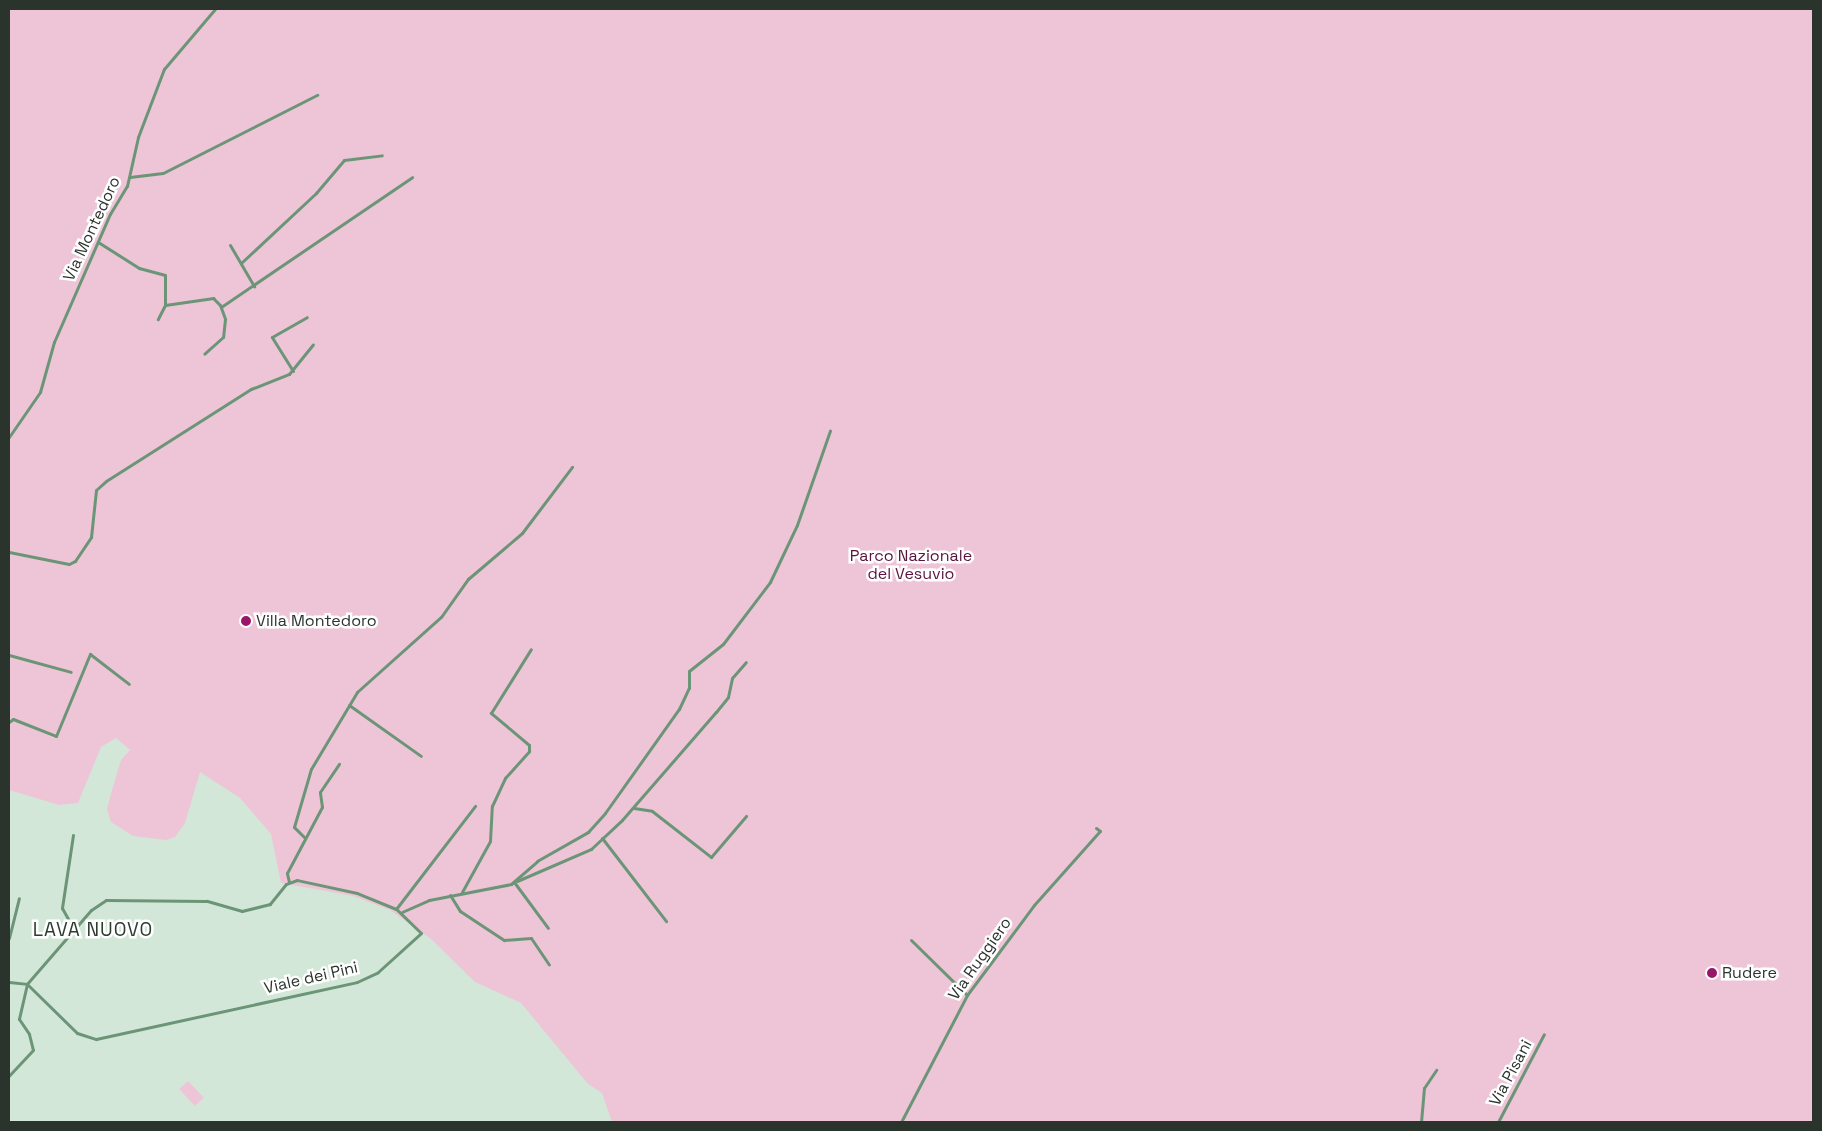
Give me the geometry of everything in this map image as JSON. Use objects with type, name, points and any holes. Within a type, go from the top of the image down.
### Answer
[{"type":"street","name":"Via Montedoro","points":[[9,437],[40,392],[54,342],[98,242],[130,177],[138,137],[164,70],[215,9]]},
{"type":"street","points":[[130,177],[163,173],[317,95]]},
{"type":"street","points":[[241,262],[316,193],[344,160],[382,155]]},
{"type":"street","points":[[221,307],[347,225],[386,190],[412,177]]},
{"type":"street","points":[[98,242],[139,268],[165,275],[164,305],[158,319]]},
{"type":"street","points":[[230,245],[254,286]]},
{"type":"street","points":[[164,305],[213,298],[221,307],[225,319],[223,337],[204,354]]},
{"type":"street","points":[[293,370],[272,337],[307,317]]},
{"type":"street","points":[[9,552],[69,564],[75,562],[91,537],[96,490],[106,481],[250,389],[293,370],[313,344]]},
{"type":"street","points":[[515,882],[537,861],[588,832],[605,814],[679,709],[689,688],[689,671],[723,644],[758,600],[797,525],[830,431]]},
{"type":"street","points":[[304,837],[294,831],[296,811],[317,753],[349,705],[384,666],[441,617],[468,579],[522,533],[572,466]]},
{"type":"street","points":[[462,893],[490,841],[492,806],[505,778],[529,751],[530,745],[491,713],[530,649]]},
{"type":"street","points":[[9,722],[13,719],[56,736],[90,654],[128,684]]},
{"type":"street","points":[[9,655],[71,672]]},
{"type":"street","points":[[401,912],[450,895],[515,882],[579,856],[602,838],[633,808],[728,696],[732,678],[746,662]]},
{"type":"street","points":[[349,705],[421,756]]},
{"type":"street","points":[[9,1076],[33,1050],[30,1034],[18,1019],[27,984],[100,903],[111,899],[206,901],[242,911],[274,901],[289,882],[287,873],[304,837],[322,807],[320,792],[339,764]]},
{"type":"street","points":[[396,909],[475,806]]},
{"type":"street","points":[[633,808],[652,811],[711,857],[746,816]]},
{"type":"street","name":"Via Ruggiero","points":[[902,1122],[967,994],[1072,858],[1100,831],[1096,828]]},
{"type":"street","points":[[73,835],[62,908],[74,930]]},
{"type":"street","points":[[602,838],[666,920]]},
{"type":"street","name":"Viale dei Pini","points":[[27,984],[77,1033],[96,1039],[367,978],[421,933],[401,912],[357,893],[289,882]]},
{"type":"street","points":[[515,882],[548,928]]},
{"type":"street","points":[[450,895],[460,911],[504,940],[531,938],[549,965]]},
{"type":"street","points":[[9,938],[19,898]]},
{"type":"street","points":[[911,940],[967,994]]},
{"type":"street","points":[[9,982],[27,984]]},
{"type":"street","name":"Via Pisani","points":[[1498,1122],[1544,1034]]},
{"type":"street","points":[[1420,1122],[1424,1088],[1436,1070]]},
{"type":"green space","name":"Parco Nazionale del Vesuvio","points":[[9,9],[1813,9],[1813,1122],[612,1122],[602,1093],[588,1084],[521,1003],[475,982],[431,939],[390,910],[353,896],[281,883],[271,834],[240,798],[200,772],[185,823],[175,837],[166,840],[133,836],[111,822],[107,809],[112,790],[121,760],[130,750],[116,738],[101,747],[78,803],[59,805],[9,790]]},
{"type":"green space","points":[[188,1081],[204,1098],[195,1106],[179,1089]]},
{"type":"place","name":"Villa Montedoro","points":[[246,621]]},
{"type":"place","name":"Rudere","points":[[1712,973]]},
{"type":"district","name":"LAVA NUOVO","points":[[93,930]]}]
